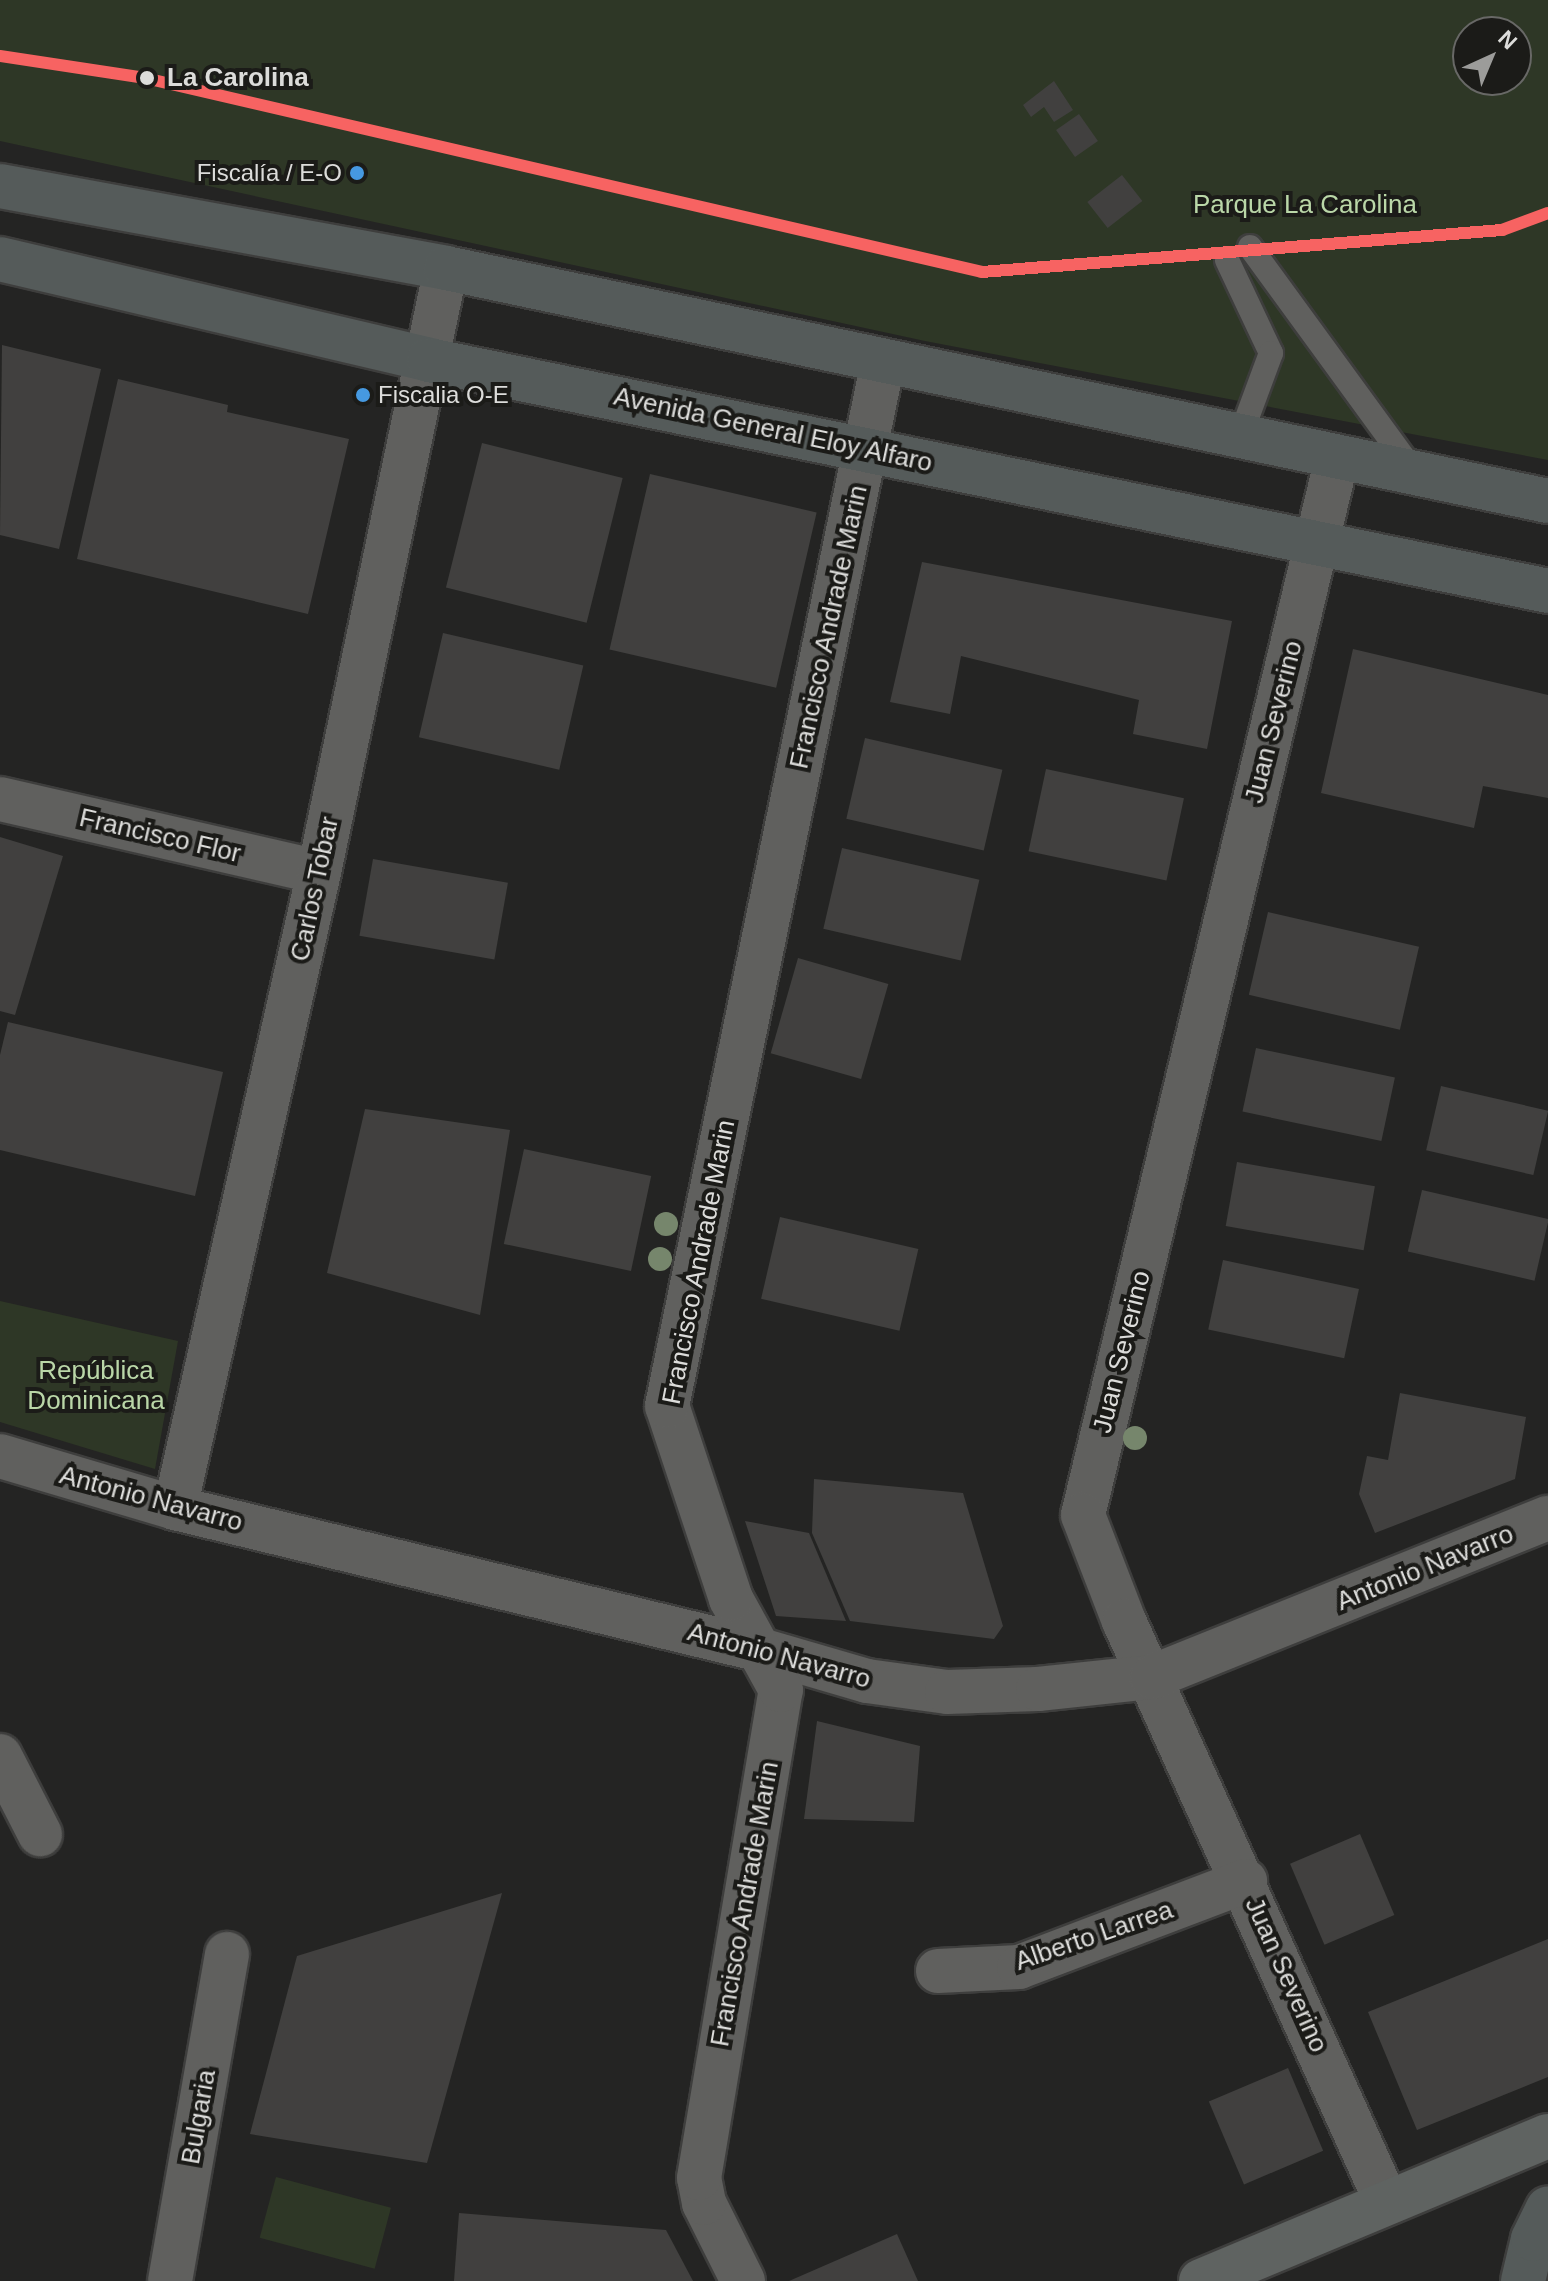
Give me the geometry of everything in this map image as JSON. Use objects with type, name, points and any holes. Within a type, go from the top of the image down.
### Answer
[{"type":"main road","points":[[0,186],[446,268],[1548,501]]},
{"type":"main road","name":"Avenida General Eloy Alfaro","points":[[0,259],[429,360],[1548,591]]},
{"type":"main road","points":[[1201,2281],[1386,2201],[1548,2136]]},
{"type":"main road","points":[[1523,2281],[1533,2239],[1548,2208]]},
{"type":"street","name":"Carlos Tobar","points":[[175,1508],[319,872],[446,268]]},
{"type":"street","name":"Francisco Andrade Marin","points":[[743,2281],[704,2203],[699,2178],[781,1690],[731,1599],[667,1406],[883,362]]},
{"type":"street","name":"Juan Severino","points":[[1337,458],[1083,1515],[1386,2201]]},
{"type":"street","name":"Francisco Flor","points":[[0,799],[319,872]]},
{"type":"street","name":"Antonio Navarro","points":[[0,1456],[175,1508],[761,1650],[867,1681],[947,1692],[1152,1677],[1548,1518]]},
{"type":"street","points":[[0,1756],[40,1834]]},
{"type":"street","name":"Alberto Larrea","points":[[938,1971],[1019,1967],[1245,1881]]},
{"type":"street","name":"Bulgaria","points":[[170,2281],[227,1954]]},
{"type":"lane","points":[[1250,247],[1381,433],[1416,474]]},
{"type":"lane","points":[[1227,260],[1271,353],[1240,437]]},
{"type":"green space","name":"Parque La Carolina","points":[[0,0],[1548,0],[1548,460],[925,341],[0,141]]},
{"type":"green space","name":"República Dominicana","points":[[0,1301],[178,1341],[155,1469],[0,1422]]},
{"type":"green space","points":[[276,2177],[391,2208],[375,2269],[260,2238]]},
{"type":"building","points":[[1054,81],[1073,110],[1054,122],[1044,107],[1031,117],[1023,105]]},
{"type":"building","points":[[1079,114],[1098,141],[1075,157],[1056,130]]},
{"type":"building","points":[[1122,175],[1142,201],[1108,228],[1087,202]]},
{"type":"building","points":[[2,345],[101,369],[59,549],[0,535]]},
{"type":"building","points":[[118,379],[228,405],[227,412],[349,439],[308,614],[77,559]]},
{"type":"building","points":[[482,443],[623,478],[587,623],[446,588]]},
{"type":"building","points":[[650,474],[817,512],[776,688],[610,649]]},
{"type":"building","points":[[922,562],[1232,621],[1207,749],[1133,734],[1139,700],[961,656],[950,714],[890,702]]},
{"type":"building","points":[[443,633],[583,665],[559,770],[419,737]]},
{"type":"building","points":[[1353,649],[1548,695],[1548,798],[1483,786],[1474,828],[1321,793]]},
{"type":"building","points":[[865,738],[1002,770],[984,851],[846,819]]},
{"type":"building","points":[[1046,769],[1184,798],[1166,880],[1029,851]]},
{"type":"building","points":[[0,837],[63,856],[15,1015],[0,1011]]},
{"type":"building","points":[[842,848],[979,880],[961,961],[823,929]]},
{"type":"building","points":[[373,859],[508,883],[494,960],[359,936]]},
{"type":"building","points":[[1268,912],[1419,947],[1400,1030],[1249,995]]},
{"type":"building","points":[[798,958],[888,984],[861,1079],[771,1053]]},
{"type":"building","points":[[8,1022],[223,1072],[195,1196],[0,1150],[0,1055]]},
{"type":"building","points":[[1256,1048],[1395,1078],[1381,1141],[1242,1112]]},
{"type":"building","points":[[1441,1086],[1548,1111],[1533,1175],[1426,1150]]},
{"type":"building","points":[[365,1109],[510,1130],[480,1315],[327,1273]]},
{"type":"building","points":[[524,1149],[651,1176],[631,1271],[504,1244]]},
{"type":"building","points":[[1237,1162],[1375,1186],[1364,1250],[1226,1226]]},
{"type":"building","points":[[1422,1190],[1548,1219],[1534,1281],[1408,1251]]},
{"type":"building","points":[[780,1217],[918,1249],[899,1331],[761,1299]]},
{"type":"building","points":[[1223,1260],[1359,1289],[1344,1358],[1208,1329]]},
{"type":"building","points":[[1400,1393],[1526,1417],[1515,1479],[1375,1533],[1359,1494],[1367,1456],[1388,1460]]},
{"type":"building","points":[[814,1479],[963,1493],[1003,1626],[994,1639],[850,1621],[812,1533]]},
{"type":"building","points":[[745,1521],[809,1533],[846,1621],[776,1616]]},
{"type":"building","points":[[817,1721],[920,1746],[914,1822],[804,1819]]},
{"type":"building","points":[[1360,1834],[1394,1915],[1324,1945],[1290,1864]]},
{"type":"building","points":[[502,1893],[427,2163],[250,2134],[297,1956]]},
{"type":"building","points":[[1548,1939],[1548,2077],[1417,2130],[1368,2012]]},
{"type":"building","points":[[1288,2068],[1323,2151],[1244,2184],[1209,2102]]},
{"type":"building","points":[[459,2213],[666,2230],[693,2281],[454,2281]]},
{"type":"building","points":[[897,2234],[918,2281],[789,2281]]},
{"type":"transit line","points":[[0,56],[145,78],[982,272],[1502,230],[1548,213]]},
{"type":"place","name":"La Carolina","points":[[147,78]]},
{"type":"place","name":"Fiscalía / E-O","points":[[357,173]]},
{"type":"place","name":"Fiscalia O-E","points":[[363,395]]}]
